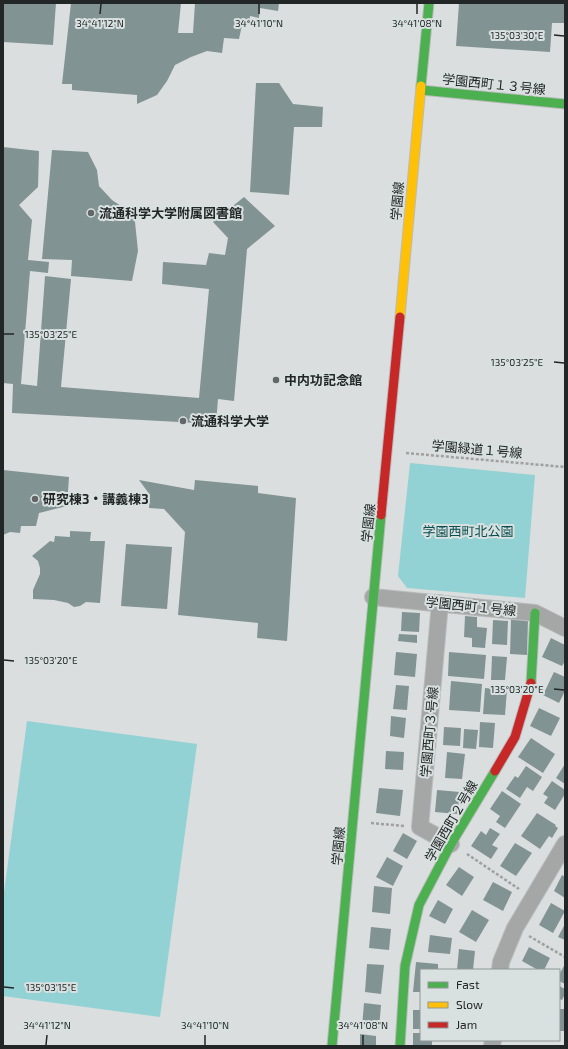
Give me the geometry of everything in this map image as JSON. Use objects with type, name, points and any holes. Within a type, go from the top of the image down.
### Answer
[{"type":"street","name":"学園線","points":[[332,1046],[429,3]]},
{"type":"street","name":"学園西町１３号線","points":[[420,90],[565,104]]},
{"type":"street","name":"学園西町１号線","points":[[374,597],[535,613],[565,628]]},
{"type":"street","name":"学園西町３号線","points":[[420,827],[440,603]]},
{"type":"street","name":"学園西町２号線","points":[[400,1046],[405,966],[419,906],[451,844],[515,737],[532,686],[535,613]]},
{"type":"street","points":[[420,827],[451,844]]},
{"type":"street","points":[[500,969],[501,962],[515,928],[565,844]]},
{"type":"path","name":"学園緑道１号線","points":[[388,451],[565,467]]},
{"type":"path","points":[[353,822],[420,827]]},
{"type":"path","points":[[451,844],[533,898]]},
{"type":"path","points":[[515,928],[565,957]]},
{"type":"green space","name":"学園西町北公園","points":[[410,463],[535,475],[525,598],[407,588],[398,576]]},
{"type":"green space","points":[[27,721],[197,744],[160,1017],[3,996],[3,900]]},
{"type":"building","points":[[3,3],[56,3],[53,45],[3,42]]},
{"type":"building","points":[[71,3],[181,3],[178,33],[193,33],[195,3],[279,3],[278,11],[260,8],[259,18],[250,16],[249,24],[242,25],[239,39],[224,38],[222,53],[207,51],[175,65],[167,81],[157,95],[137,104],[137,95],[72,90],[72,84],[62,84]]},
{"type":"building","points":[[459,3],[565,3],[565,23],[552,23],[550,52],[456,46]]},
{"type":"building","points":[[256,83],[279,83],[293,104],[323,107],[322,127],[294,127],[289,195],[250,192]]},
{"type":"building","points":[[3,147],[39,151],[38,187],[19,205],[32,220],[28,260],[49,262],[48,273],[30,271],[21,384],[37,386],[45,276],[71,279],[61,387],[199,398],[209,289],[162,284],[163,262],[206,265],[209,253],[225,255],[228,238],[213,222],[244,197],[275,226],[247,249],[234,401],[218,399],[216,424],[12,413],[13,384],[3,383]]},
{"type":"building","points":[[52,150],[88,152],[97,170],[99,186],[112,200],[124,208],[135,222],[138,251],[132,281],[71,276],[72,260],[42,259]]},
{"type":"building","name":"研究棟3・講義棟3","points":[[3,470],[69,477],[67,506],[39,513],[36,526],[21,526],[20,533],[10,532],[3,535]]},
{"type":"building","points":[[139,480],[194,490],[195,480],[258,486],[258,493],[296,498],[287,641],[257,638],[258,623],[178,615],[185,532],[164,509],[149,508],[150,495]]},
{"type":"building","points":[[70,531],[91,532],[90,541],[105,541],[100,603],[86,602],[80,606],[74,607],[68,603],[54,600],[33,599],[33,590],[40,574],[40,568],[38,561],[32,556],[50,541],[54,542],[55,536],[70,537]]},
{"type":"building","points":[[126,544],[172,547],[167,609],[121,606]]},
{"type":"building","points":[[402,612],[420,613],[419,632],[401,631]]},
{"type":"building","points":[[465,616],[477,617],[477,627],[487,628],[485,648],[472,647],[472,638],[464,637]]},
{"type":"building","points":[[511,619],[528,620],[527,655],[510,654]]},
{"type":"building","points":[[493,620],[508,621],[507,645],[492,644]]},
{"type":"building","points":[[399,634],[417,635],[417,643],[398,641]]},
{"type":"building","points":[[551,638],[565,645],[565,661],[562,666],[542,657]]},
{"type":"building","points":[[396,652],[417,654],[415,677],[394,675]]},
{"type":"building","points":[[449,652],[486,655],[484,679],[448,676]]},
{"type":"building","points":[[492,656],[507,657],[505,680],[491,680]]},
{"type":"building","points":[[554,672],[565,677],[565,691],[559,703],[543,695]]},
{"type":"building","points":[[451,681],[482,684],[480,712],[449,710]]},
{"type":"building","points":[[396,685],[409,686],[407,710],[393,709]]},
{"type":"building","points":[[485,688],[507,690],[505,715],[483,714]]},
{"type":"building","points":[[539,708],[560,718],[551,736],[530,726]]},
{"type":"building","points":[[391,716],[406,718],[404,738],[390,736]]},
{"type":"building","points":[[480,722],[495,723],[493,748],[479,747]]},
{"type":"building","points":[[444,727],[461,728],[460,746],[443,745]]},
{"type":"building","points":[[464,729],[478,730],[476,749],[463,748]]},
{"type":"building","points":[[531,738],[555,754],[543,773],[518,757]]},
{"type":"building","points":[[386,751],[404,752],[403,770],[385,769]]},
{"type":"building","points":[[447,752],[465,754],[462,779],[445,778]]},
{"type":"building","points":[[565,764],[565,784],[556,778]]},
{"type":"building","points":[[526,766],[542,777],[533,791],[527,787],[520,798],[506,789],[515,776],[518,778]]},
{"type":"building","points":[[552,781],[565,790],[565,794],[555,810],[544,803],[548,797],[543,794]]},
{"type":"building","points":[[379,788],[403,790],[400,816],[376,813]]},
{"type":"building","points":[[437,790],[460,792],[458,814],[435,812]]},
{"type":"building","points":[[502,791],[521,804],[505,828],[496,822],[500,816],[490,809]]},
{"type":"building","points":[[537,813],[556,825],[555,826],[558,828],[552,838],[549,836],[540,849],[521,836]]},
{"type":"building","points":[[490,828],[500,834],[492,845],[498,848],[491,859],[471,846],[481,831],[486,835]]},
{"type":"building","points":[[403,833],[417,841],[407,859],[393,851]]},
{"type":"building","points":[[515,843],[532,853],[516,876],[500,866]]},
{"type":"building","points":[[387,857],[403,866],[393,886],[376,877]]},
{"type":"building","points":[[459,867],[474,877],[462,896],[446,885]]},
{"type":"building","points":[[562,875],[565,877],[565,898],[554,891]]},
{"type":"building","points":[[493,882],[512,892],[503,911],[483,900]]},
{"type":"building","points":[[374,886],[392,888],[390,914],[372,912]]},
{"type":"building","points":[[438,900],[453,909],[445,924],[429,916]]},
{"type":"building","points":[[551,903],[565,911],[553,933],[539,925]]},
{"type":"building","points":[[472,910],[489,920],[476,942],[459,932]]},
{"type":"building","points":[[565,924],[565,940],[558,937]]},
{"type":"building","points":[[371,927],[391,929],[389,950],[369,948]]},
{"type":"building","points":[[430,935],[452,938],[450,954],[428,952]]},
{"type":"building","points":[[529,947],[550,958],[544,969],[536,969],[522,961]]},
{"type":"building","points":[[459,949],[475,951],[473,969],[457,969]]},
{"type":"building","points":[[416,962],[438,964],[438,969],[420,969],[420,992],[413,992]]},
{"type":"building","points":[[367,964],[384,965],[381,994],[365,992]]},
{"type":"building","points":[[565,964],[565,984],[560,982],[560,973]]},
{"type":"building","points":[[560,986],[565,989],[565,994],[562,1000],[560,999]]},
{"type":"building","points":[[364,1003],[381,1005],[379,1029],[362,1027]]},
{"type":"building","points":[[560,1009],[565,1009],[565,1031],[560,1031]]},
{"type":"building","points":[[413,1010],[420,1010],[420,1029],[413,1029]]},
{"type":"building","points":[[413,1033],[420,1033],[420,1041],[432,1041],[432,1046],[413,1046]]},
{"type":"building","points":[[360,1034],[376,1036],[376,1046],[360,1046]]},
{"type":"traffic: fast","points":[[421,86],[429,3]]},
{"type":"traffic: fast","points":[[421,90],[565,104]]},
{"type":"traffic: fast","points":[[332,1046],[381,515]]},
{"type":"traffic: fast","points":[[531,683],[535,613]]},
{"type":"traffic: fast","points":[[400,1046],[405,966],[419,905],[451,844],[495,771]]},
{"type":"traffic: slow","points":[[400,317],[421,86]]},
{"type":"traffic: jam","points":[[381,515],[400,317]]},
{"type":"traffic: jam","points":[[495,771],[515,737],[531,683]]},
{"type":"place","name":"流通科学大学附属図書館","points":[[91,213]]},
{"type":"place","name":"中内功記念館","points":[[276,380]]},
{"type":"place","name":"流通科学大学","points":[[183,421]]},
{"type":"place","name":"研究棟3・講義棟3","points":[[35,499]]}]
